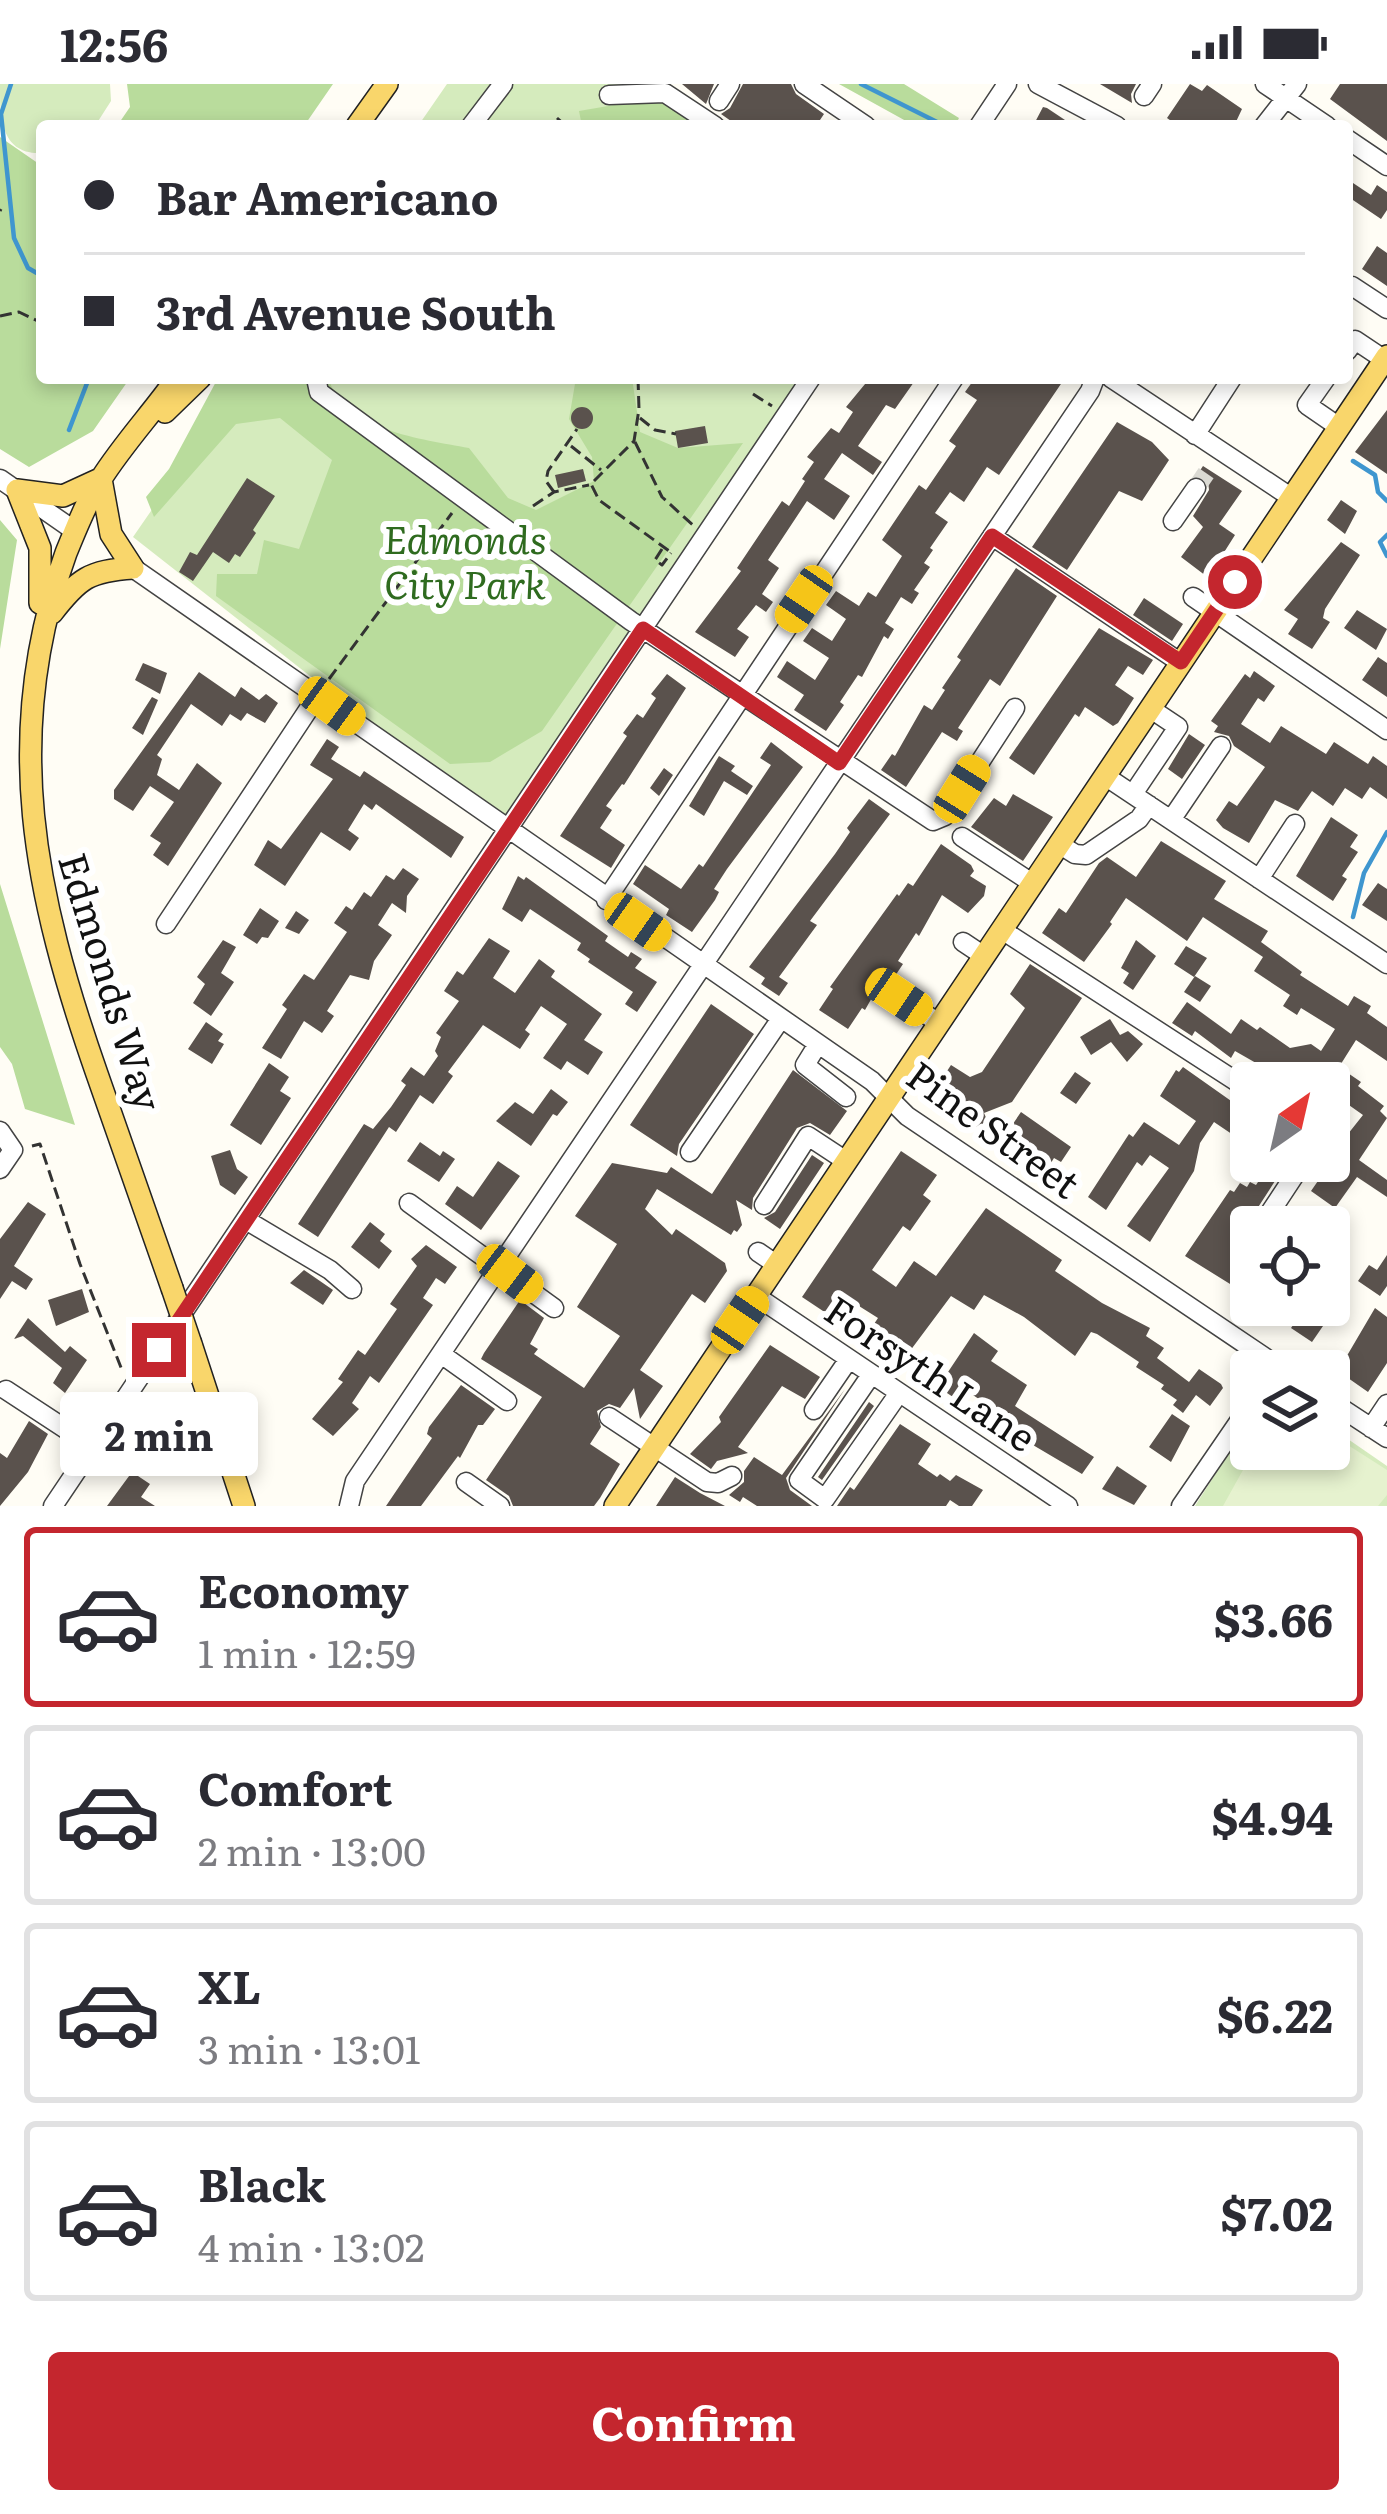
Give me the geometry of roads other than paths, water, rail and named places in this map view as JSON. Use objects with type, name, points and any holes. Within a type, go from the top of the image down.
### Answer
[{"type":"main road","points":[[361,120],[387,84]]},
{"type":"main road","points":[[376,120],[401,84]]},
{"type":"main road","points":[[615,1506],[756,1296],[768,1258],[846,1161],[1383,368]]},
{"type":"main road","name":"Edmonds Way","points":[[174,384],[101,479],[75,531],[40,627],[28,685],[23,763],[32,853],[54,944],[240,1499]]},
{"type":"main road","points":[[125,449],[194,384]]},
{"type":"main road","points":[[9,485],[63,496],[101,479],[112,534],[133,568],[91,574],[74,585],[40,627]]},
{"type":"main road","points":[[9,485],[40,548],[40,627]]},
{"type":"street","points":[[476,120],[503,84]]},
{"type":"street","points":[[804,84],[857,120]]},
{"type":"street","points":[[983,120],[1007,84]]},
{"type":"street","points":[[1038,84],[1106,120]]},
{"type":"street","points":[[1265,84],[1291,91],[1321,120]]},
{"type":"street","points":[[1269,120],[1291,91]]},
{"type":"street","points":[[609,95],[665,93],[707,120]]},
{"type":"street","points":[[828,120],[838,107]]},
{"type":"street","points":[[1353,143],[1387,166]]},
{"type":"street","points":[[1353,287],[1387,309]]},
{"type":"street","points":[[1353,343],[1383,368]]},
{"type":"street","points":[[318,384],[320,392],[643,629],[933,821],[939,821],[1015,708]]},
{"type":"street","points":[[53,1506],[807,384]]},
{"type":"street","points":[[606,900],[950,384]]},
{"type":"street","points":[[349,1506],[356,1481],[1091,384]]},
{"type":"street","points":[[1120,384],[1292,498]]},
{"type":"street","points":[[1195,435],[1228,384]]},
{"type":"street","points":[[1321,384],[1307,405],[1339,427]]},
{"type":"street","points":[[1209,469],[1222,452]]},
{"type":"street","points":[[9,485],[75,531]]},
{"type":"street","points":[[1173,521],[1196,488]]},
{"type":"street","points":[[992,536],[1181,662]]},
{"type":"street","name":"Pine Street","points":[[133,568],[872,1081],[907,1116],[987,1172],[1251,1350]]},
{"type":"street","points":[[1193,597],[1387,730]]},
{"type":"street","points":[[166,924],[318,695]]},
{"type":"street","points":[[1059,844],[1086,856],[1138,819],[1141,800],[1178,727],[1150,709]]},
{"type":"street","points":[[1171,820],[1222,746]]},
{"type":"street","points":[[1105,776],[1387,964]]},
{"type":"street","points":[[1259,879],[1295,824]]},
{"type":"street","points":[[962,837],[1032,884]]},
{"type":"street","points":[[1002,930],[1230,1077]]},
{"type":"street","points":[[963,942],[984,956]]},
{"type":"street","points":[[899,997],[939,1023]]},
{"type":"street","points":[[690,1151],[781,1020]]},
{"type":"street","points":[[818,1044],[805,1065],[846,1097]]},
{"type":"street","points":[[0,1131],[13,1150],[0,1168]]},
{"type":"street","points":[[764,1205],[808,1136],[846,1161]]},
{"type":"street","points":[[409,1203],[554,1308]]},
{"type":"street","points":[[246,1220],[330,1270],[352,1289]]},
{"type":"street","name":"Forsyth Lane","points":[[756,1296],[1068,1506]]},
{"type":"street","points":[[441,1354],[507,1400]]},
{"type":"street","points":[[814,1410],[848,1359]]},
{"type":"street","points":[[871,1375],[799,1480],[825,1498],[898,1393]]},
{"type":"street","points":[[6,1390],[93,1447]]},
{"type":"street","points":[[1350,1414],[1379,1433],[1387,1404]]},
{"type":"street","points":[[609,1417],[707,1482],[732,1476]]},
{"type":"street","points":[[1181,1506],[1230,1435]]},
{"type":"street","points":[[466,1482],[500,1506]]},
{"type":"waterway","points":[[11,84],[1,114],[14,238],[28,268],[36,273]]},
{"type":"waterway","points":[[861,84],[933,120]]},
{"type":"waterway","points":[[69,430],[87,384]]},
{"type":"waterway","points":[[1353,461],[1375,475],[1378,492],[1387,501]]},
{"type":"waterway","points":[[1387,535],[1380,542],[1387,556]]},
{"type":"waterway","points":[[1353,917],[1364,873],[1387,832]]},
{"type":"tunnel","points":[[1196,488],[1209,469]]},
{"type":"park label","name":"Edmonds City Park","points":[[465,562]]}]
